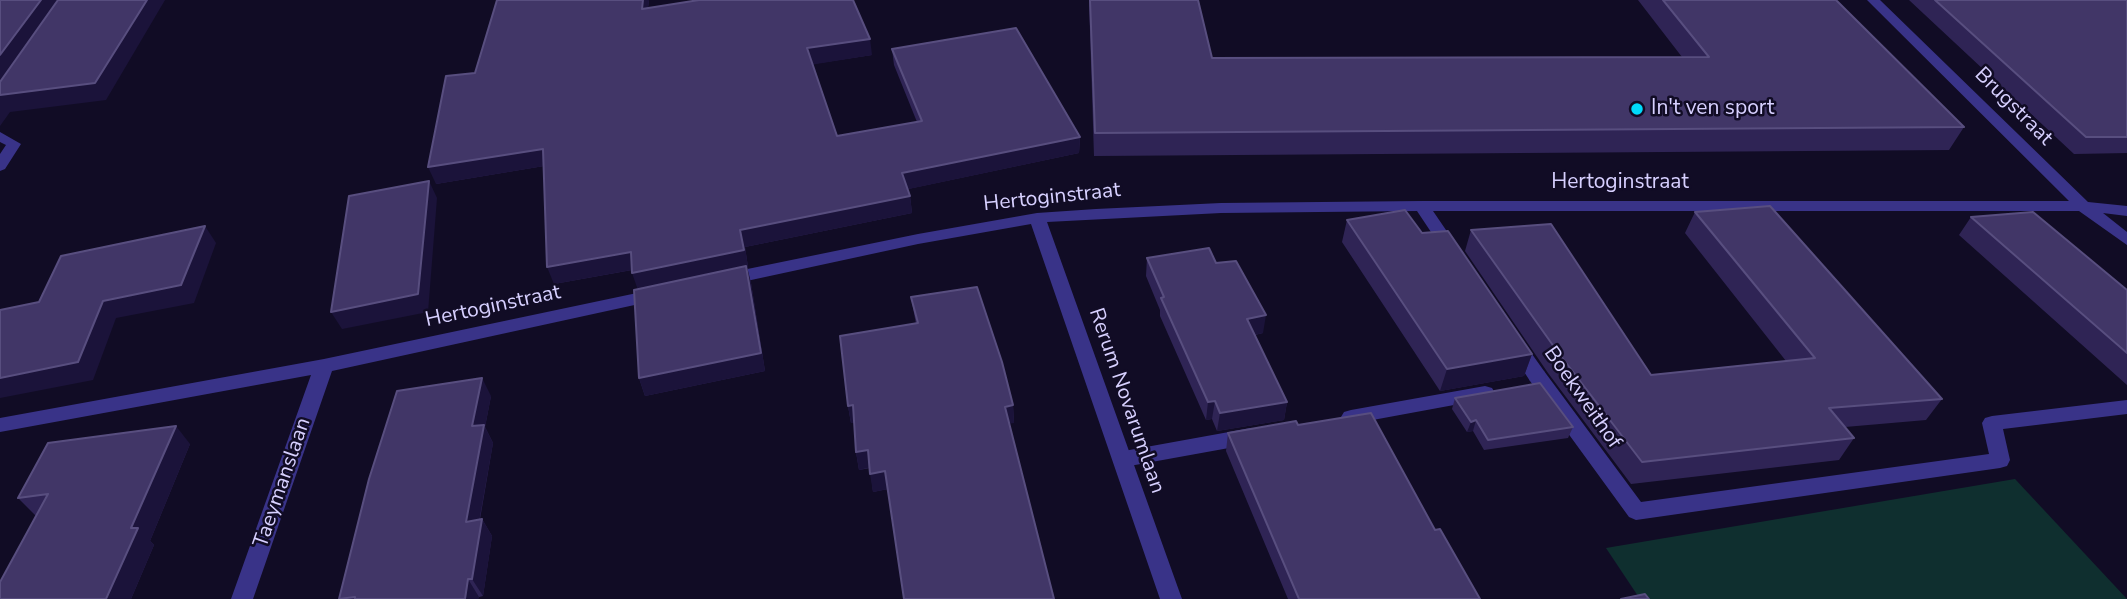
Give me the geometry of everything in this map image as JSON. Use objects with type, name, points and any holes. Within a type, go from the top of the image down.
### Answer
[{"type":"street","name":"Brugstraat","points":[[1873,0],[2083,206],[2127,240]]},
{"type":"street","points":[[0,136],[14,144],[0,166]]},
{"type":"street","points":[[1422,206],[1460,262]]},
{"type":"street","name":"Hertoginstraat","points":[[715,282],[918,239],[1037,218],[1221,208],[2083,206],[2127,211]]},
{"type":"street","name":"Rerum Novarumlaan","points":[[1037,218],[1124,459],[1171,599]]},
{"type":"street","name":"Hertoginstraat","points":[[0,425],[324,366],[675,291]]},
{"type":"street","name":"Boekweithof","points":[[1507,330],[1636,512],[2000,460],[1992,424],[2127,407]]},
{"type":"street","name":"Taeymanslaan","points":[[242,599],[324,366]]},
{"type":"street","points":[[1326,422],[1508,388],[1540,379]]},
{"type":"street","points":[[1124,459],[1272,432]]},
{"type":"green space","points":[[2015,479],[2127,599],[1640,599],[1606,548]]},
{"type":"building","points":[[0,0],[41,0],[0,55]]},
{"type":"building","points":[[58,0],[147,0],[95,83],[0,95],[0,82]]},
{"type":"building","points":[[497,0],[643,0],[642,9],[699,0],[853,0],[870,39],[807,48],[837,136],[922,121],[892,49],[1016,28],[1080,137],[902,173],[910,196],[740,230],[744,250],[632,273],[631,252],[547,267],[543,149],[428,167],[446,76],[475,73]]},
{"type":"building","points":[[1090,0],[1198,0],[1212,58],[1709,57],[1663,0],[1836,0],[1964,127],[1095,133]]},
{"type":"building","points":[[1935,0],[2127,0],[2127,137],[2086,137]]},
{"type":"building","points":[[429,181],[418,294],[331,312],[349,196]]},
{"type":"building","points":[[1770,206],[1942,399],[1829,408],[1854,438],[1642,462],[1557,351],[1471,230],[1551,224],[1651,375],[1815,358],[1695,212]]},
{"type":"building","points":[[1405,210],[1422,233],[1448,231],[1532,354],[1447,369],[1347,220]]},
{"type":"building","points":[[2033,212],[2127,290],[2127,353],[1971,217]]},
{"type":"building","points":[[205,226],[181,285],[103,301],[78,362],[0,378],[0,310],[39,302],[61,256]]},
{"type":"building","points":[[1209,248],[1216,263],[1236,261],[1266,315],[1247,319],[1287,402],[1220,413],[1215,401],[1208,402],[1161,298],[1164,297],[1147,258]]},
{"type":"building","points":[[746,266],[761,353],[639,378],[634,290]]},
{"type":"building","points":[[977,287],[1013,405],[1005,407],[1054,599],[904,599],[885,471],[870,474],[868,450],[856,452],[853,405],[848,406],[840,336],[918,323],[911,297]]},
{"type":"building","points":[[482,378],[472,426],[484,425],[466,522],[482,519],[472,579],[468,579],[465,599],[339,599],[369,479],[397,391]]},
{"type":"building","points":[[1540,383],[1573,427],[1488,440],[1476,420],[1471,422],[1455,398]]},
{"type":"building","points":[[1371,413],[1435,530],[1440,529],[1480,599],[1299,599],[1228,433],[1296,421],[1298,425]]},
{"type":"building","points":[[176,426],[131,528],[138,528],[106,599],[0,599],[0,582],[48,494],[18,498],[48,443]]},
{"type":"building","points":[[1645,594],[1649,599],[1621,599]]},
{"type":"place","name":"In't ven sport","points":[[1637,109]]}]
